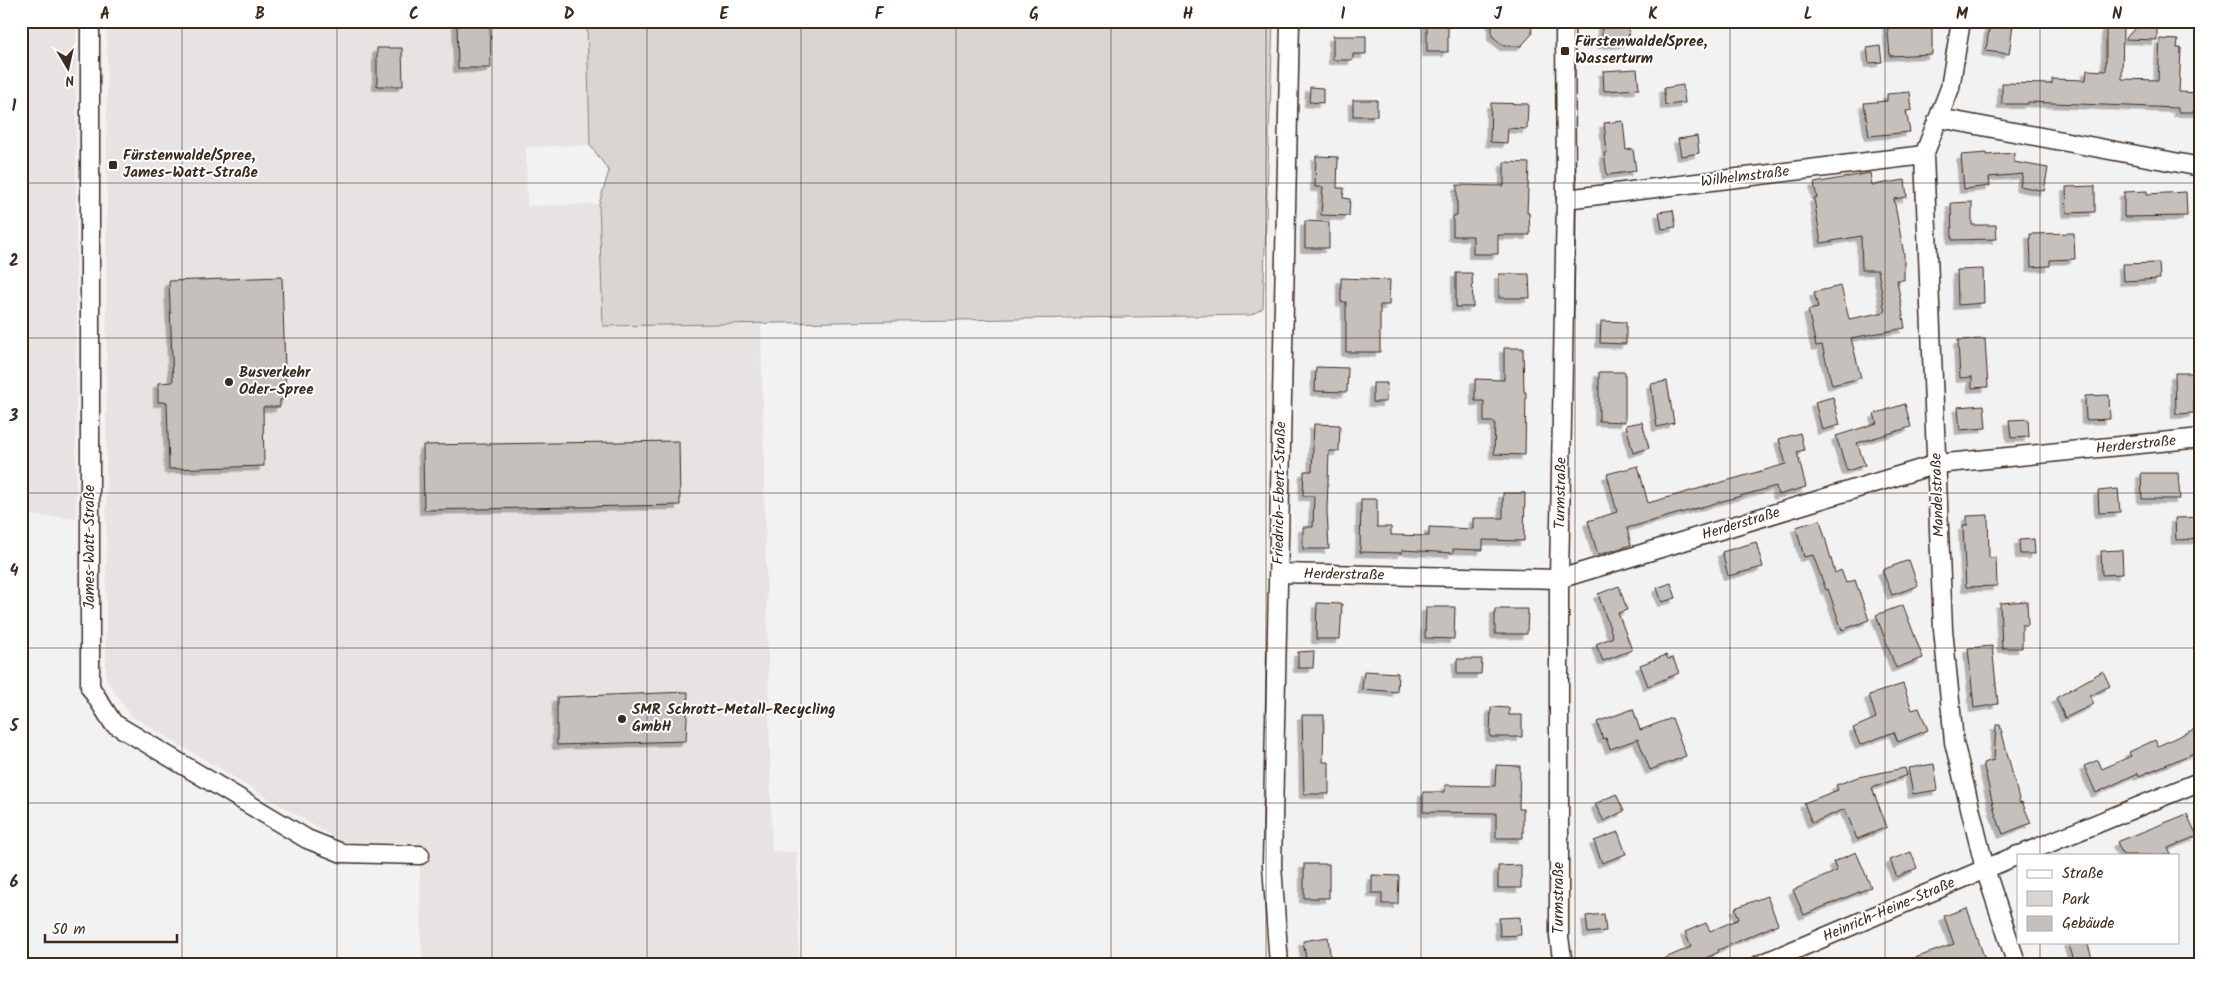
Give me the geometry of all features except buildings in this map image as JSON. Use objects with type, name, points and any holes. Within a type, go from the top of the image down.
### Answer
[{"type":"street","name":"James-Watt-Straße","points":[[90,21],[90,687],[113,723],[307,839],[342,853],[420,855]]},
{"type":"street","name":"Friedrich-Ebert-Straße","points":[[1279,965],[1272,865],[1290,21]]},
{"type":"street","name":"Turmstraße","points":[[1563,965],[1558,938],[1560,579],[1566,199],[1565,21]]},
{"type":"street","name":"Mandelstraße","points":[[1960,21],[1950,88],[1924,155],[1943,629],[1954,742],[1985,869],[2017,965]]},
{"type":"street","points":[[1939,118],[2201,167]]},
{"type":"street","name":"Wilhelmstraße","points":[[1566,199],[1924,155]]},
{"type":"street","name":"Herderstraße","points":[[1279,573],[1560,579],[1937,464],[2201,438]]},
{"type":"street","name":"Heinrich-Heine-Straße","points":[[2021,854],[2201,781]]},
{"type":"street","name":"Heinrich-Heine-Straße","points":[[1759,965],[2017,856]]},
{"type":"shaded area","points":[[21,21],[76,21],[76,518],[21,515]]},
{"type":"shaded area","points":[[107,21],[587,21],[590,145],[526,147],[527,206],[599,204],[603,326],[761,323],[772,851],[797,852],[799,965],[422,965],[419,843],[342,842],[130,715],[106,679]]},
{"type":"green space","points":[[587,21],[1273,21],[1263,308],[1251,315],[603,326],[599,204],[609,171],[590,145]]},
{"type":"place","name":"Fürstenwalde/Spree, Wasserturm","points":[[1565,51]]},
{"type":"place","name":"Fürstenwalde/Spree, James-Watt-Straße","points":[[113,165]]},
{"type":"place","name":"Busverkehr Oder-Spree","points":[[229,382]]},
{"type":"place","name":"SMR Schrott-Metall-Recycling GmbH","points":[[622,719]]}]
